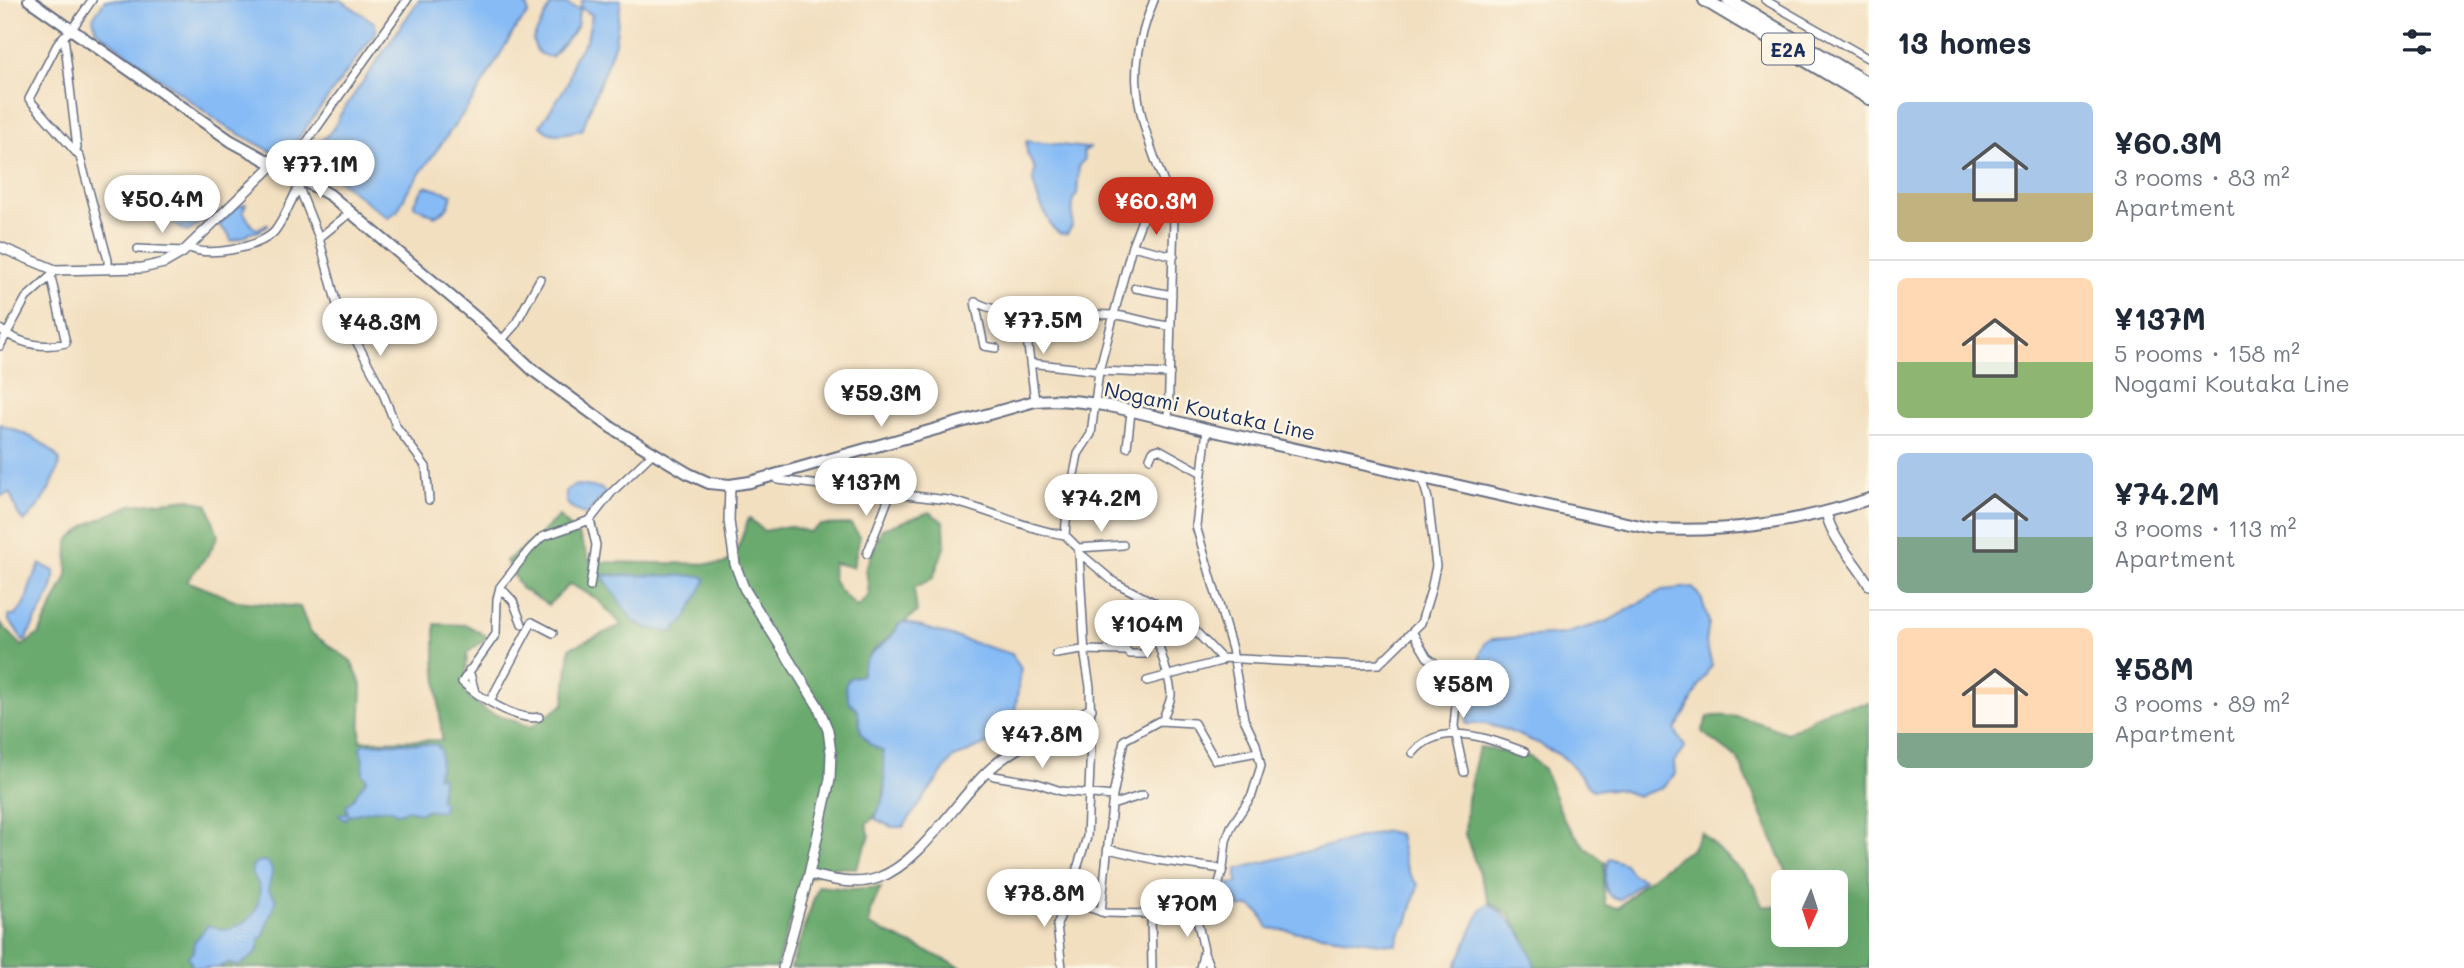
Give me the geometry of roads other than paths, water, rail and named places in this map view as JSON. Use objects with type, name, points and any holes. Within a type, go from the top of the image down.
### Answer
[{"type":"highway","name":"E2A","points":[[1706,0],[1869,98]]},
{"type":"highway","name":"E2A","points":[[1728,0],[1869,85]]},
{"type":"main road","name":"Nogami Koutaka Line","points":[[29,0],[68,32],[231,141],[330,195],[573,402],[653,453],[709,483],[730,485],[750,482],[1035,401],[1073,400],[1654,529],[1684,531],[1771,522],[1826,512],[1869,499]]},
{"type":"street","points":[[92,0],[58,41],[29,99],[80,157],[108,268]]},
{"type":"street","points":[[288,170],[407,0]]},
{"type":"street","points":[[1154,0],[1137,51],[1136,91],[1141,120],[1171,199],[1174,218],[1168,420]]},
{"type":"street","points":[[1765,0],[1869,59]]},
{"type":"street","points":[[68,32],[76,150]]},
{"type":"street","points":[[0,247],[53,274],[108,268],[142,268],[164,263],[186,249],[274,163]]},
{"type":"street","points":[[138,249],[227,251],[250,244],[273,233],[300,181]]},
{"type":"street","points":[[300,181],[337,305],[380,386],[396,426],[426,467],[429,500]]},
{"type":"street","points":[[1065,535],[1079,454],[1091,434],[1099,371],[1132,246],[1145,212],[1163,182]]},
{"type":"street","points":[[319,238],[351,212]]},
{"type":"street","points":[[1132,246],[1174,256]]},
{"type":"street","points":[[3,331],[33,345],[52,346],[66,343],[53,274]]},
{"type":"street","points":[[0,346],[3,331],[26,298],[53,274]]},
{"type":"street","points":[[501,341],[514,326],[540,279]]},
{"type":"street","points":[[1135,288],[1172,295]]},
{"type":"street","points":[[996,348],[984,346],[975,303],[992,310],[1024,315],[1113,315],[1171,326]]},
{"type":"street","points":[[1024,315],[1035,401]]},
{"type":"street","points":[[1030,362],[1099,371],[1170,373]]},
{"type":"street","points":[[1127,447],[1131,412]]},
{"type":"street","points":[[1067,900],[1101,912],[1191,915],[1212,897],[1223,869],[1229,834],[1252,795],[1261,766],[1244,719],[1223,614],[1196,526],[1207,429]]},
{"type":"street","points":[[1150,458],[1153,451],[1159,449],[1202,473]]},
{"type":"street","points":[[539,717],[528,718],[489,701],[461,682],[496,634],[496,599],[500,587],[542,537],[590,520],[612,492],[653,453]]},
{"type":"street","points":[[775,475],[778,480],[891,492],[966,504],[1048,533],[1065,535],[1078,551],[1114,582],[1182,617],[1221,658],[1355,665],[1379,664],[1421,624],[1436,566],[1428,499],[1422,477]]},
{"type":"street","points":[[1073,480],[1111,484]]},
{"type":"street","points":[[730,485],[729,521],[735,564],[744,588],[818,706],[828,730],[831,753],[830,779],[809,874],[783,968]]},
{"type":"street","points":[[867,554],[891,492]]},
{"type":"street","points":[[1826,512],[1834,536],[1869,585]]},
{"type":"street","points":[[590,520],[596,545],[590,587]]},
{"type":"street","points":[[1078,551],[1123,545]]},
{"type":"street","points":[[1062,968],[1058,924],[1087,837],[1089,794],[1091,709],[1078,551]]},
{"type":"street","points":[[500,587],[513,601],[522,624]]},
{"type":"street","points":[[1155,602],[1152,611],[1160,657],[1171,694],[1163,721]]},
{"type":"street","points":[[489,701],[533,622],[553,633]]},
{"type":"street","points":[[1413,633],[1427,657],[1454,681],[1457,692],[1456,733],[1464,772]]},
{"type":"street","points":[[1056,654],[1085,650],[1146,654]]},
{"type":"street","points":[[1147,681],[1221,661],[1221,658]]},
{"type":"street","points":[[809,874],[848,882],[876,879],[898,868],[925,842],[987,772],[1010,755],[1091,709]]},
{"type":"street","points":[[1101,912],[1113,796],[1124,740],[1163,721],[1196,723],[1216,761],[1258,752]]},
{"type":"street","points":[[1413,753],[1422,743],[1456,733],[1525,752]]},
{"type":"street","points":[[987,772],[994,776],[1037,783],[1061,791],[1113,796]]},
{"type":"street","points":[[1112,805],[1143,794]]},
{"type":"street","points":[[1108,849],[1156,860],[1223,869]]},
{"type":"street","points":[[1195,911],[1210,968]]},
{"type":"street","points":[[1151,915],[1152,968]]},
{"type":"street","points":[[1200,968],[1204,953]]},
{"type":"water","points":[[105,0],[341,0],[375,23],[376,32],[285,156],[280,156],[224,126],[96,30],[93,18]]},
{"type":"water","points":[[419,0],[515,0],[528,7],[528,14],[517,26],[473,100],[408,190],[398,210],[388,218],[312,160],[310,152],[334,127]]},
{"type":"water","points":[[582,0],[621,0],[615,43],[582,130],[549,133],[540,126],[568,83],[573,60],[587,39],[592,15],[583,9],[579,11],[577,27],[552,57],[538,52],[533,39],[551,5],[566,4],[577,9],[581,7]]},
{"type":"water","points":[[1026,141],[1091,147],[1083,152],[1085,159],[1079,165],[1072,226],[1067,234],[1059,233],[1052,227],[1038,199],[1033,182],[1035,169],[1027,153]]},
{"type":"water","points":[[144,181],[163,206],[201,206],[211,215],[188,232],[182,229],[163,210]]},
{"type":"water","points":[[425,186],[452,194],[447,208],[434,216],[414,206]]},
{"type":"water","points":[[246,204],[243,211],[252,226],[257,229],[269,224],[258,232],[250,232],[247,236],[231,241],[219,225],[236,207]]},
{"type":"water","points":[[0,424],[41,442],[60,461],[46,494],[24,522],[10,493],[0,496]]},
{"type":"water","points":[[576,485],[600,488],[606,493],[587,514],[581,513],[566,502],[566,490]]},
{"type":"water","points":[[40,564],[54,571],[54,580],[48,598],[23,641],[9,621],[9,615],[15,616],[25,604]]},
{"type":"water","points":[[602,575],[702,576],[706,580],[684,621],[675,631],[669,632],[648,628],[633,621]]},
{"type":"water","points":[[1693,587],[1702,600],[1709,622],[1706,643],[1712,665],[1675,730],[1685,747],[1674,762],[1675,774],[1662,788],[1638,796],[1617,789],[1593,790],[1565,759],[1540,744],[1504,729],[1485,724],[1466,724],[1481,652],[1486,642],[1492,639],[1564,634],[1608,621],[1662,590]]},
{"type":"water","points":[[905,622],[1012,654],[1021,669],[1015,711],[996,737],[987,744],[952,759],[903,827],[892,827],[875,819],[885,794],[883,751],[870,744],[861,733],[858,711],[849,701],[845,686],[849,678],[862,675],[866,660],[890,638],[899,624]]},
{"type":"water","points":[[363,744],[439,745],[440,767],[437,776],[442,777],[442,812],[425,810],[421,813],[408,810],[397,813],[389,809],[374,810],[350,815],[344,820],[338,814],[348,813],[346,806],[367,779],[363,774],[360,748]]},
{"type":"water","points":[[1386,831],[1399,834],[1407,868],[1418,885],[1407,923],[1401,930],[1396,945],[1268,928],[1260,913],[1250,906],[1232,909],[1240,904],[1235,897],[1224,893],[1224,885],[1237,883],[1237,869]]},
{"type":"water","points":[[1609,858],[1625,864],[1633,875],[1644,879],[1620,900],[1606,890],[1605,878]]},
{"type":"water","points":[[266,861],[272,871],[268,890],[276,899],[256,953],[237,966],[228,963],[217,968],[193,968],[188,956],[193,952],[194,942],[208,925],[230,928],[251,917],[258,903],[260,890],[253,874],[253,865]]},
{"type":"water","points":[[1489,903],[1518,931],[1535,968],[1455,968],[1481,910]]}]
